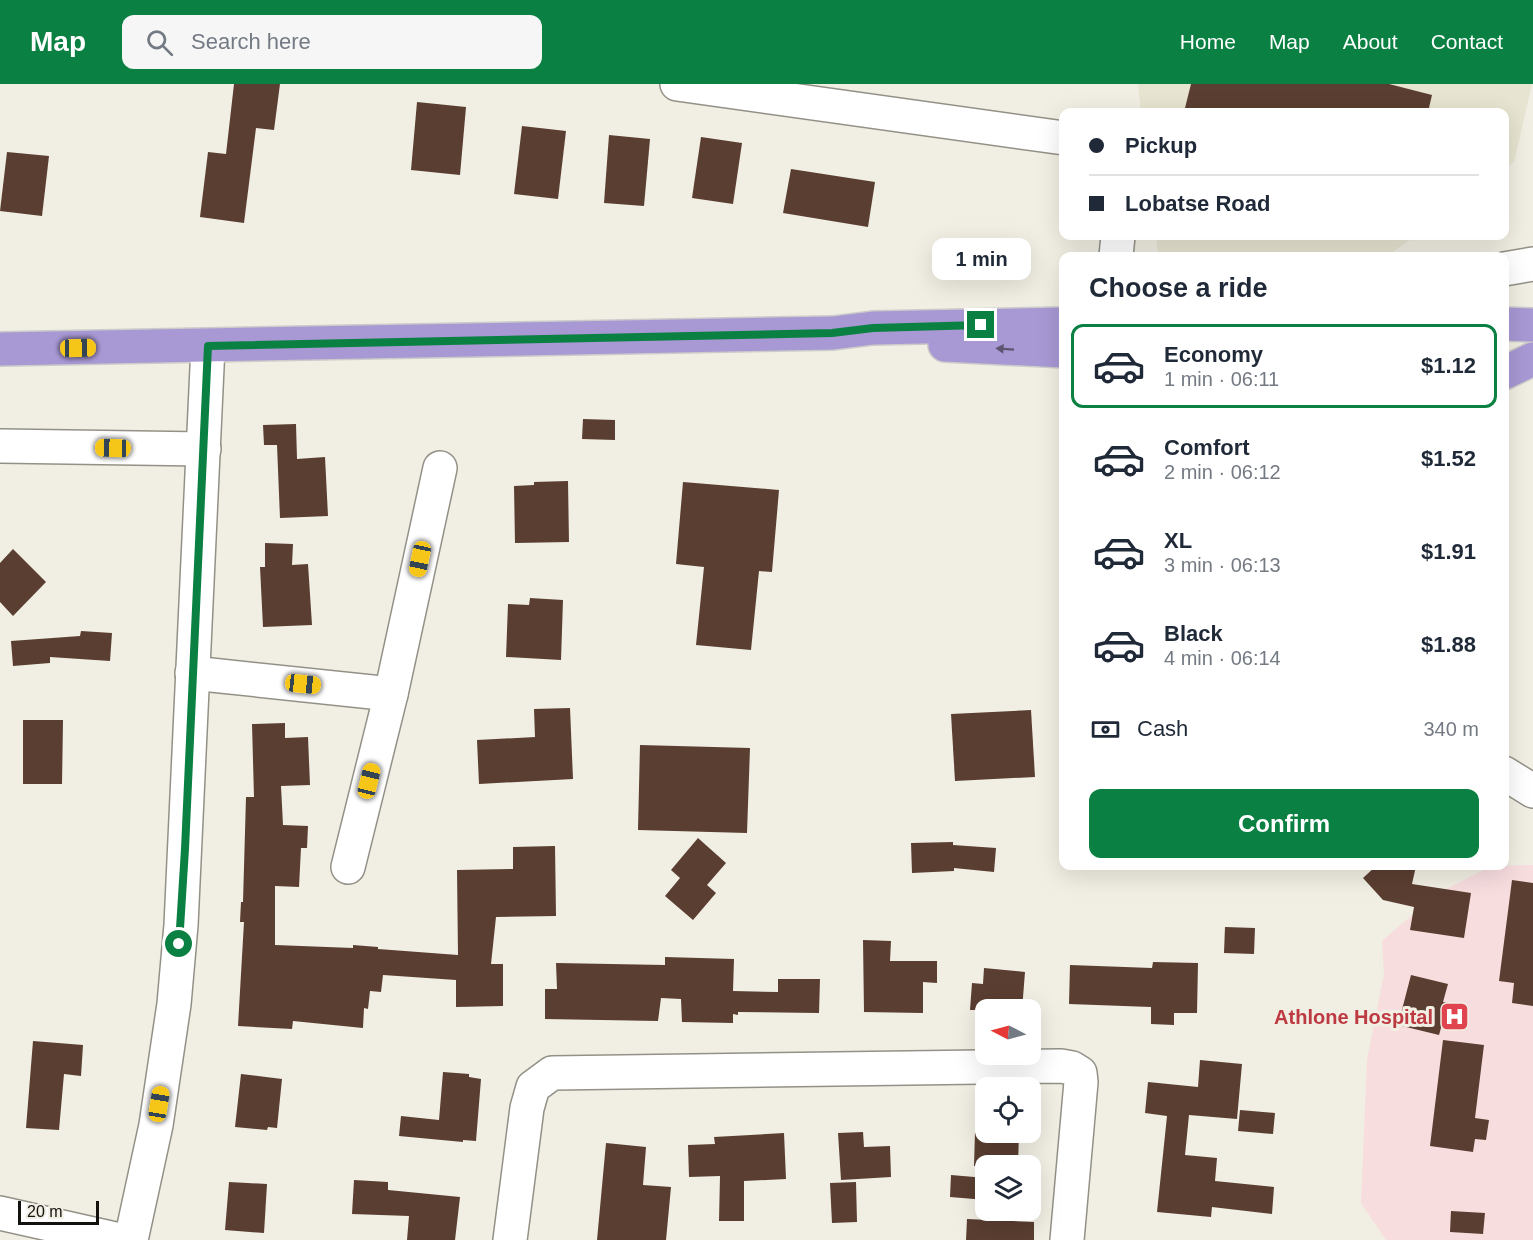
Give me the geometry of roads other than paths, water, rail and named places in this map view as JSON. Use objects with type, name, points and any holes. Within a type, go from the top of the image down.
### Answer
[{"type":"highway","points":[[0,348],[832,333],[873,328],[1059,324]]},
{"type":"highway","points":[[1509,324],[1533,325]]},
{"type":"highway","points":[[832,333],[914,343],[1059,351]]},
{"type":"highway","points":[[1509,355],[1533,357]]},
{"type":"highway","points":[[1509,370],[1533,357]]},
{"type":"street","points":[[677,84],[1059,137]]},
{"type":"street","points":[[1509,268],[1533,264]]},
{"type":"street","points":[[131,1240],[156,1125],[174,1004],[185,860],[208,346]]},
{"type":"street","points":[[0,446],[204,449]]},
{"type":"street","points":[[348,867],[391,694],[440,468]]},
{"type":"street","points":[[192,673],[391,694]]},
{"type":"street","points":[[1509,775],[1533,791]]},
{"type":"street","points":[[510,1240],[527,1108],[533,1087],[552,1073],[1061,1066],[1072,1068],[1080,1073],[1082,1082],[1067,1240]]},
{"type":"street","points":[[0,1213],[120,1240]]},
{"type":"place","name":"Athlone Hospital","points":[[1454,1017]]}]
